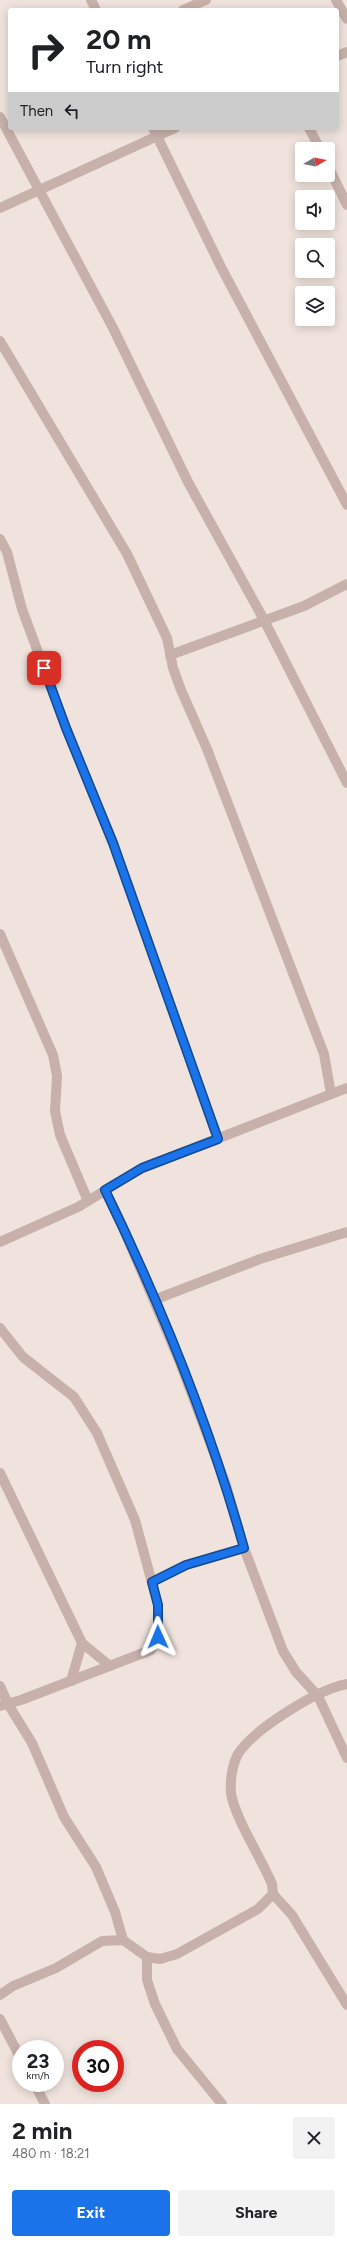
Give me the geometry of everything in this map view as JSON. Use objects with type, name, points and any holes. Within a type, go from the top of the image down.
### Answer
[{"type":"street","points":[[188,8],[206,0]]},
{"type":"street","points":[[336,0],[347,19]]},
{"type":"street","points":[[0,117],[113,328],[188,482],[264,620],[347,783]]},
{"type":"street","points":[[0,208],[155,132],[165,130]]},
{"type":"street","points":[[311,130],[317,142]]},
{"type":"street","points":[[155,132],[221,268],[347,505]]},
{"type":"street","points":[[335,180],[347,205]]},
{"type":"street","points":[[0,341],[127,554],[167,638],[170,654],[181,690],[207,749],[324,1054],[331,1094]]},
{"type":"street","points":[[0,539],[7,552],[22,609],[58,706],[113,843],[218,1139]]},
{"type":"street","points":[[170,654],[304,606],[347,584]]},
{"type":"street","points":[[0,934],[53,1054],[56,1076],[55,1111],[60,1135],[88,1201]]},
{"type":"street","points":[[0,1242],[88,1201],[142,1168],[347,1088]]},
{"type":"street","points":[[105,1190],[179,1360],[226,1485],[244,1548],[283,1651],[296,1672],[318,1696],[347,1758]]},
{"type":"street","points":[[154,1300],[260,1259],[347,1232]]},
{"type":"street","points":[[0,1328],[23,1357],[74,1397],[97,1433],[135,1520],[158,1605],[158,1637],[151,1650],[4,1705]]},
{"type":"street","points":[[0,1473],[82,1643],[110,1666]]},
{"type":"street","points":[[152,1582],[186,1565],[244,1548]]},
{"type":"street","points":[[71,1681],[82,1643]]},
{"type":"street","points":[[347,1684],[295,1706],[263,1728],[238,1754],[232,1773],[231,1793],[239,1816],[272,1884],[273,1894],[292,1914],[347,2005]]},
{"type":"street","points":[[0,1686],[4,1705],[32,1743],[64,1817],[96,1867],[114,1912],[123,1940],[147,1957],[160,1960],[178,1954],[258,1909],[273,1894]]},
{"type":"street","points":[[0,1995],[13,1986],[56,1968],[102,1941],[123,1940]]},
{"type":"street","points":[[147,1957],[147,1980],[155,2004],[177,2049],[222,2104]]},
{"type":"street","points":[[0,2019],[12,2042]]},
{"type":"street","points":[[39,2092],[45,2104]]},
{"type":"route","points":[[44,668],[66,728],[113,843],[218,1139],[142,1168],[105,1190],[121,1223],[179,1360],[226,1485],[244,1548],[186,1565],[152,1582],[158,1605],[158,1637]]}]
